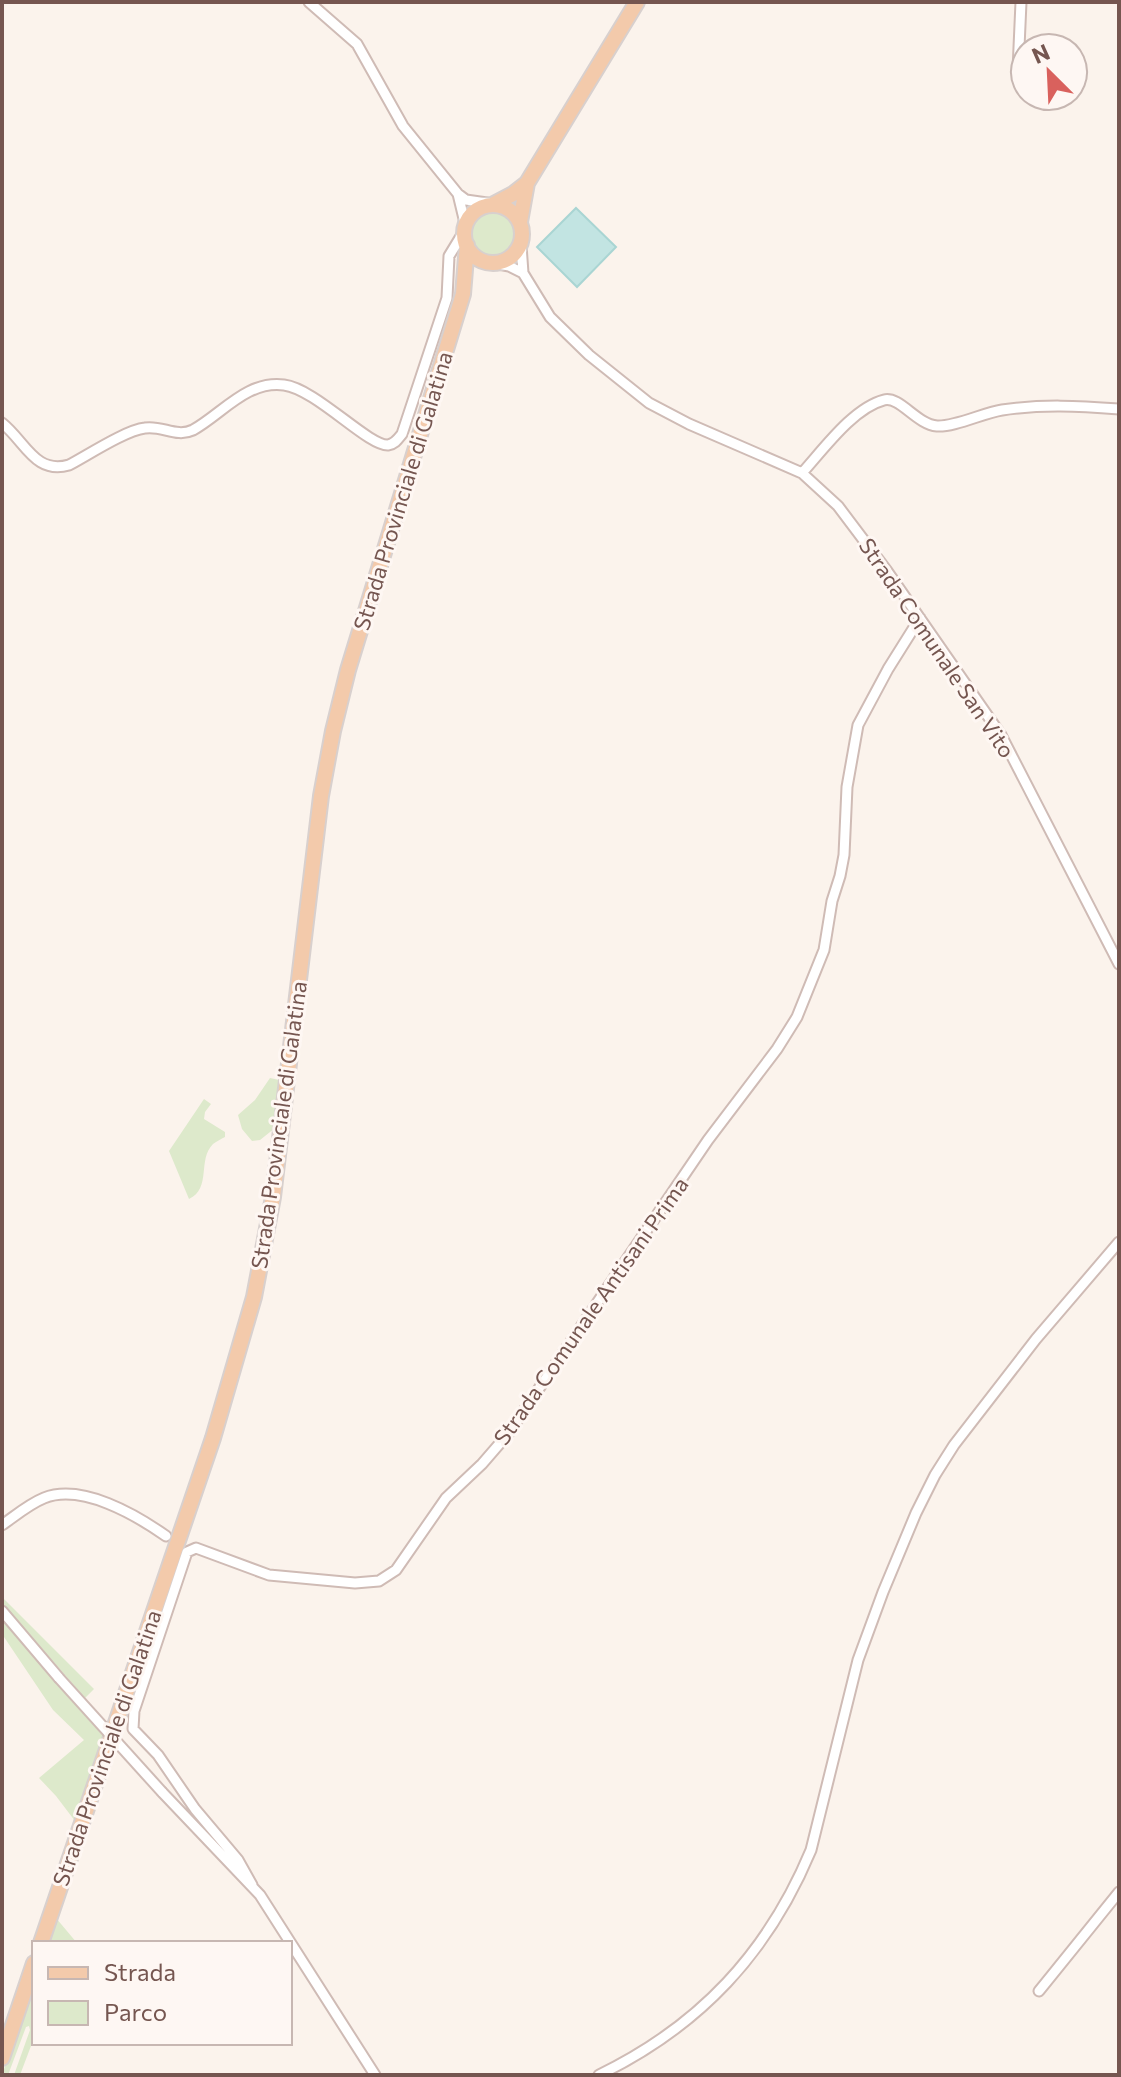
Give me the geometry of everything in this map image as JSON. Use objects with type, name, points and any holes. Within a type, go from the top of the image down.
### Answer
[{"type":"main road","points":[[493,263],[482,261],[472,254],[465,233],[472,213],[513,194],[527,183],[637,2]]},
{"type":"main road","points":[[521,245],[520,222],[527,183]]},
{"type":"main road","points":[[494,204],[514,213],[520,222]]},
{"type":"main road","name":"Strada Provinciale di Galatina","points":[[42,1941],[213,1438],[254,1297],[273,1197],[321,796],[333,731],[348,670],[463,294],[465,233]]},
{"type":"main road","name":"Strada Provinciale di Galatina","points":[[463,294],[476,276],[493,263],[505,260],[521,245]]},
{"type":"main road","points":[[2,2058],[32,1969]]},
{"type":"street","points":[[309,2],[357,44],[403,126],[458,194],[466,200],[494,204]]},
{"type":"street","points":[[1020,32],[1021,2]]},
{"type":"street","points":[[2,423],[45,466],[57,469],[144,428],[176,433],[191,431],[244,394],[275,384],[300,390],[374,440],[387,445],[395,442],[402,434],[447,298],[449,256],[465,233],[458,194]]},
{"type":"street","points":[[521,245],[523,273]]},
{"type":"street","points":[[493,263],[523,273]]},
{"type":"street","name":"Strada Comunale San Vito","points":[[523,273],[550,317],[589,355],[649,403],[689,424],[802,473],[838,506],[1001,735],[1119,964]]},
{"type":"street","points":[[802,473],[841,430],[871,404],[886,399],[898,403],[919,421],[938,426],[1000,411],[1055,405],[1119,409]]},
{"type":"street","name":"Strada Comunale Antisani Prima","points":[[252,1885],[244,1867],[210,1828],[158,1755],[135,1732],[132,1724],[187,1552],[196,1548],[269,1575],[355,1583],[379,1581],[396,1570],[446,1498],[508,1434],[727,1113],[777,1049],[797,1017],[824,950],[832,901],[840,876],[847,787],[858,725],[920,618]]},
{"type":"street","points":[[599,2075],[636,2057],[677,2030],[725,1986],[768,1932],[811,1850],[858,1660],[883,1592],[935,1475],[954,1445],[1036,1339],[1119,1242]]},
{"type":"street","points":[[2,1525],[39,1501],[60,1495],[93,1500],[129,1511],[166,1536]]},
{"type":"street","points":[[2,1611],[162,1792],[232,1868],[252,1885],[288,1941]]},
{"type":"street","points":[[1039,1991],[1119,1892]]},
{"type":"street","points":[[292,1947],[375,2075]]},
{"type":"green space","points":[[493,212],[509,218],[515,234],[509,250],[493,256],[477,250],[471,234],[477,218]]},
{"type":"green space","points":[[270,1078],[279,1080],[275,1128],[260,1140],[252,1141],[242,1129],[238,1115],[255,1100]]},
{"type":"green space","points":[[204,1099],[211,1104],[204,1119],[225,1132],[225,1137],[208,1151],[200,1188],[189,1199],[169,1151]]},
{"type":"green space","points":[[2,1597],[94,1689],[85,1698],[2,1603]]},
{"type":"green space","points":[[2,1619],[104,1737],[75,1821],[39,1778],[84,1740],[53,1710],[2,1634]]},
{"type":"green space","points":[[56,1918],[75,1941],[48,1941]]},
{"type":"green space","points":[[32,1988],[32,2043],[20,2075],[14,2075],[29,2026],[8,2075],[2,2075]]},
{"type":"water","points":[[576,208],[616,247],[577,287],[537,247]]}]
